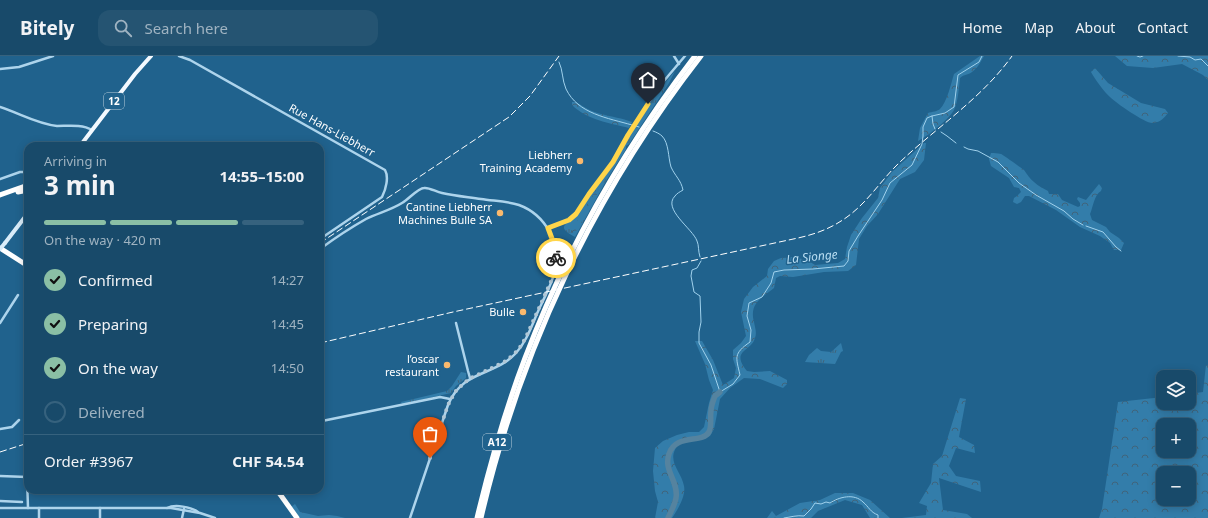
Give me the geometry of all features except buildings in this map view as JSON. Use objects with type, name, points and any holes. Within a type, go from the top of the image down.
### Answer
[{"type":"highway","name":"A12","points":[[477,518],[485,483],[503,420],[541,317],[601,196],[640,134],[695,56]]},
{"type":"highway","name":"A12","points":[[481,518],[496,459],[515,398],[541,329],[561,283],[597,213],[628,160],[662,109],[701,56]]},
{"type":"highway","points":[[0,195],[24,186]]},
{"type":"highway","points":[[0,198],[24,191]]},
{"type":"highway","points":[[0,249],[24,264]]},
{"type":"highway","points":[[474,518],[502,416],[516,377],[521,368]]},
{"type":"highway","points":[[280,494],[295,516]]},
{"type":"main road","name":"12","points":[[83,142],[150,56]]},
{"type":"street","points":[[0,69],[20,68],[53,56]]},
{"type":"street","name":"Rue Hans-Liebherr","points":[[179,56],[190,60],[385,170],[388,176],[383,196],[324,236]]},
{"type":"street","points":[[674,56],[678,64]]},
{"type":"street","points":[[548,228],[569,220],[576,214],[613,162],[628,135],[658,88],[685,56]]},
{"type":"street","points":[[0,107],[37,122],[55,126],[86,127],[92,130]]},
{"type":"street","points":[[0,179],[20,172],[24,173]]},
{"type":"street","points":[[324,246],[358,224],[398,205],[419,190],[425,188],[456,196],[516,204],[526,208],[535,214],[548,228],[556,248],[556,262],[551,283],[524,340],[516,352],[506,361],[470,378],[459,387],[450,399],[410,518]]},
{"type":"street","points":[[0,249],[24,218]]},
{"type":"street","points":[[0,323],[18,295]]},
{"type":"street","points":[[456,323],[470,378]]},
{"type":"street","points":[[324,421],[440,397],[450,399]]},
{"type":"street","points":[[0,429],[12,427],[20,420]]},
{"type":"street","points":[[0,476],[24,477]]},
{"type":"street","points":[[27,494],[28,508]]},
{"type":"street","points":[[0,501],[22,502]]},
{"type":"street","points":[[0,508],[184,508],[215,518]]},
{"type":"street","points":[[39,508],[39,518]]},
{"type":"street","points":[[100,508],[100,518]]},
{"type":"street","points":[[182,518],[184,508]]},
{"type":"green space","points":[[980,56],[984,56],[976,69],[960,78],[956,103],[952,113],[938,127],[918,141],[920,128],[928,113],[939,110],[945,102],[954,74]]},
{"type":"green space","points":[[1115,56],[1208,56],[1208,80],[1203,75],[1182,64],[1153,68],[1127,66]]},
{"type":"green space","points":[[1095,68],[1108,83],[1141,103],[1165,109],[1168,113],[1160,121],[1153,123],[1131,113],[1113,100],[1102,89],[1091,72]]},
{"type":"green space","points":[[675,71],[669,83],[629,144],[626,146],[626,149],[606,181],[575,237],[568,233],[564,227],[565,224],[576,216],[611,168],[658,91]]},
{"type":"green space","points":[[572,102],[576,102],[598,113],[632,122],[629,128],[592,118],[578,110],[572,105]]},
{"type":"green space","points":[[924,143],[926,143],[924,160],[915,172],[900,179],[878,214],[867,226],[859,239],[856,265],[848,271],[824,272],[793,277],[780,276],[776,278],[774,288],[757,302],[753,310],[756,336],[753,343],[741,355],[742,364],[747,371],[770,371],[787,380],[787,384],[783,388],[760,379],[744,378],[730,388],[720,399],[714,429],[710,436],[680,442],[675,449],[673,460],[684,486],[683,498],[672,518],[655,518],[658,502],[655,491],[653,471],[655,448],[663,441],[677,435],[689,432],[699,432],[704,427],[713,390],[705,364],[695,341],[702,341],[713,360],[723,385],[734,378],[736,368],[733,359],[733,350],[746,336],[741,312],[744,299],[753,287],[767,276],[768,269],[774,261],[781,258],[792,257],[807,260],[815,265],[838,263],[845,259],[851,235],[878,198],[880,188],[892,172]]},
{"type":"green space","points":[[991,153],[998,153],[1002,155],[1024,170],[1033,181],[1048,191],[1049,194],[1058,194],[1062,200],[1078,207],[1080,206],[1080,203],[1077,199],[1078,197],[1086,200],[1099,184],[1102,188],[1095,198],[1090,214],[1092,220],[1106,227],[1124,243],[1121,250],[1114,250],[1110,243],[1100,236],[1080,227],[1056,210],[1029,196],[1025,196],[1021,202],[1017,204],[1013,202],[1014,198],[1021,192],[1019,188],[1014,187],[1009,178],[991,166],[989,159]]},
{"type":"green space","points":[[605,177],[606,178],[575,233],[572,233],[572,230]]},
{"type":"green space","points":[[841,343],[843,351],[835,364],[805,362],[809,355],[817,348],[821,351],[831,352]]},
{"type":"green space","points":[[1206,365],[1208,366],[1208,518],[1099,518],[1102,509],[1118,402],[1156,398],[1156,410],[1196,410],[1196,393],[1203,392]]},
{"type":"green space","points":[[461,372],[466,373],[466,378],[456,386],[451,393],[402,404],[401,402],[447,391]]},
{"type":"green space","points":[[960,398],[966,399],[959,437],[974,445],[975,453],[956,448],[949,466],[956,476],[980,481],[981,492],[939,478],[943,510],[967,514],[972,518],[902,518],[926,515],[927,506],[919,503],[931,483],[933,464],[942,456]]},
{"type":"green space","points":[[835,493],[853,493],[870,500],[890,518],[870,518],[862,505],[845,500],[818,511],[811,518],[767,518],[772,511],[776,516],[800,503],[820,500]]},
{"type":"green space","points":[[295,504],[300,512],[318,516],[329,515],[345,518],[300,518],[291,507]]},
{"type":"waterway","name":"La Sionge","points":[[701,261],[697,268],[692,270],[691,276],[694,292],[700,296],[701,322],[699,343],[711,365],[720,392],[733,384],[740,375],[737,364],[737,356],[738,353],[750,342],[751,330],[747,316],[749,303],[762,297],[771,283],[774,272],[844,266],[848,261],[849,251],[882,200],[890,183],[912,165],[922,144],[923,127],[927,118],[945,113],[954,107],[958,75],[979,62],[982,56]]},
{"type":"waterway","points":[[1137,56],[1143,56]]},
{"type":"waterway","points":[[1178,56],[1190,57],[1195,60],[1201,59],[1208,66]]},
{"type":"waterway","points":[[559,62],[566,89],[578,104],[594,114],[632,125]]},
{"type":"waterway","points":[[932,116],[935,129]]},
{"type":"waterway","points":[[653,131],[662,136],[664,139],[667,146],[671,167],[681,183],[683,190],[675,196],[672,201],[672,207],[698,243],[700,257]]},
{"type":"waterway","points":[[941,132],[956,143]]},
{"type":"waterway","points":[[964,147],[978,151],[998,162],[1019,183],[1036,195],[1064,211],[1083,225]]},
{"type":"waterway","points":[[1086,226],[1103,232],[1121,251]]},
{"type":"waterway","name":"La Sionge","points":[[668,518],[676,498],[675,487],[668,465],[669,454],[677,443],[706,436],[710,427],[711,407],[715,396],[720,392]]},
{"type":"waterway","points":[[784,518],[804,516],[815,503],[830,503],[846,497],[859,499],[871,511],[878,515],[878,518]]},
{"type":"railway","points":[[324,240],[509,117],[530,96],[559,56]]},
{"type":"railway","points":[[324,342],[453,312],[798,238],[824,230],[841,221],[855,211],[900,162],[973,99],[1012,56]]},
{"type":"railway","points":[[0,452],[24,444]]},
{"type":"way so far","points":[[430,458],[451,397],[455,392],[469,379],[496,367],[506,361],[519,349],[554,275],[556,258]]},
{"type":"place","name":"Liebherr Training Academy","points":[[580,161]]},
{"type":"place","name":"Cantine Liebherr Machines Bulle SA","points":[[500,213]]},
{"type":"place","name":"Bulle","points":[[523,312]]},
{"type":"place","name":"l’oscar restaurant","points":[[447,365]]},
{"type":"route","points":[[556,258],[556,248],[548,228],[569,220],[576,214],[613,162],[648,104]]}]
